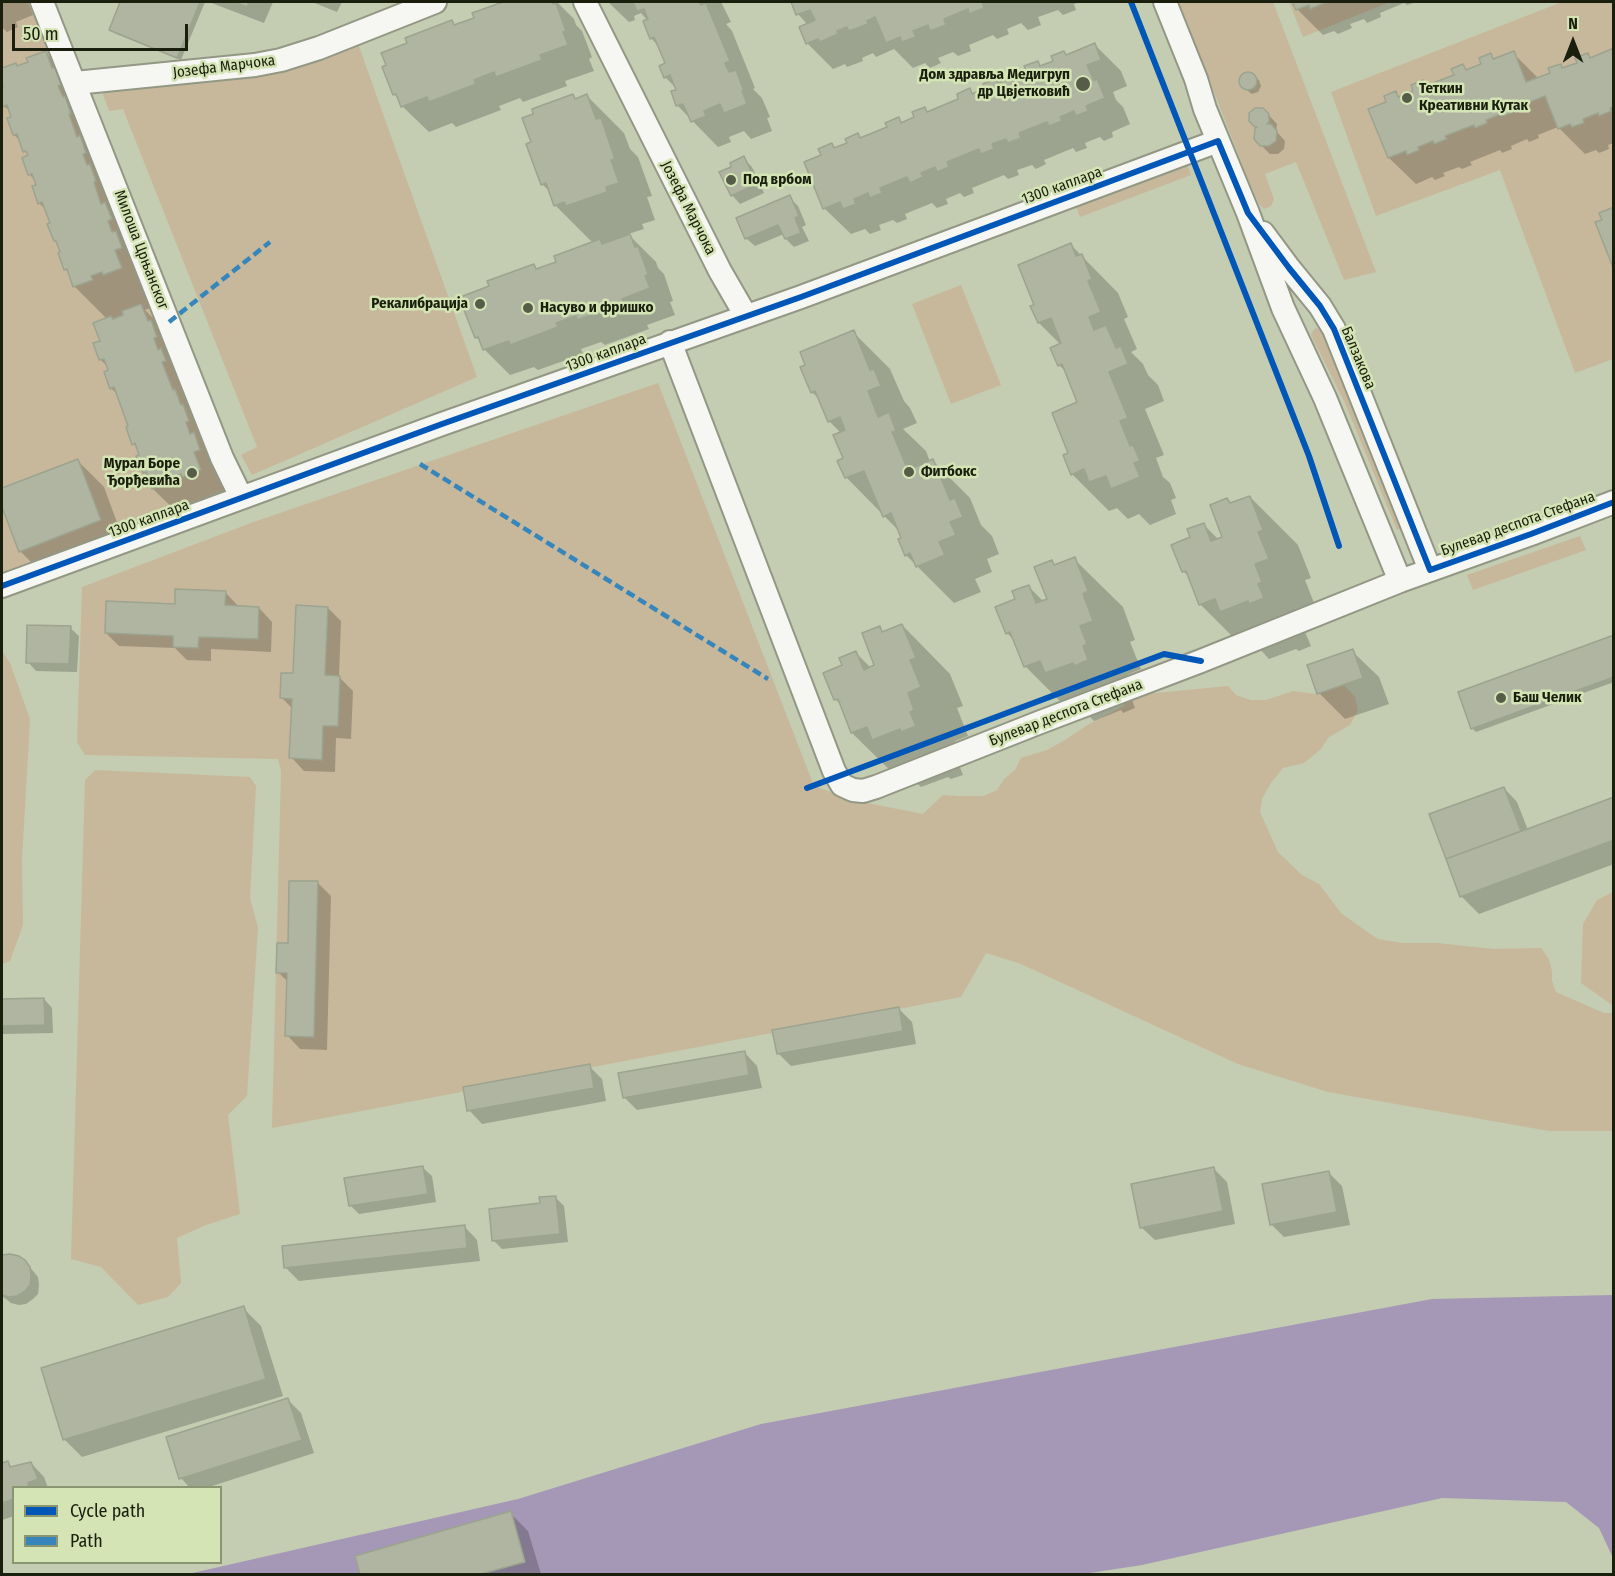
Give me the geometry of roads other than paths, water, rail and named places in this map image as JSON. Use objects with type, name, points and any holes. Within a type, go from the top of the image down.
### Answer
[{"type":"street","name":"Милоша Црњанског","points":[[42,2],[222,458],[241,497]]},
{"type":"street","name":"Јозефа Марчока","points":[[75,83],[255,65],[281,60],[319,48],[435,2]]},
{"type":"street","name":"Јозефа Марчока","points":[[585,2],[720,271],[746,316]]},
{"type":"street","name":"Балзакова","points":[[1165,2],[1283,308],[1325,398],[1400,581]]},
{"type":"street","name":"1300 каплара","points":[[2,586],[241,497],[746,316],[1218,141]]},
{"type":"street","name":"Балзакова","points":[[1248,213],[1320,306],[1334,328],[1430,570]]},
{"type":"street","name":"Булевар деспота Стефана","points":[[670,342],[834,771],[842,785],[853,790],[863,791],[876,787],[1400,581],[1614,502]]},
{"type":"place","name":"Дом здравља Медигруп др Цвјетковић","points":[[1083,84]]},
{"type":"place","name":"Теткин Креативни Кутак","points":[[1407,98]]},
{"type":"place","name":"Под врбом","points":[[731,180]]},
{"type":"place","name":"Рекалибрација","points":[[480,304]]},
{"type":"place","name":"Насуво и фришко","points":[[528,308]]},
{"type":"place","name":"Фитбокс","points":[[909,472]]},
{"type":"place","name":"Мурал Боре Ђорђевића","points":[[192,473]]},
{"type":"place","name":"Баш Челик","points":[[1501,698]]}]
